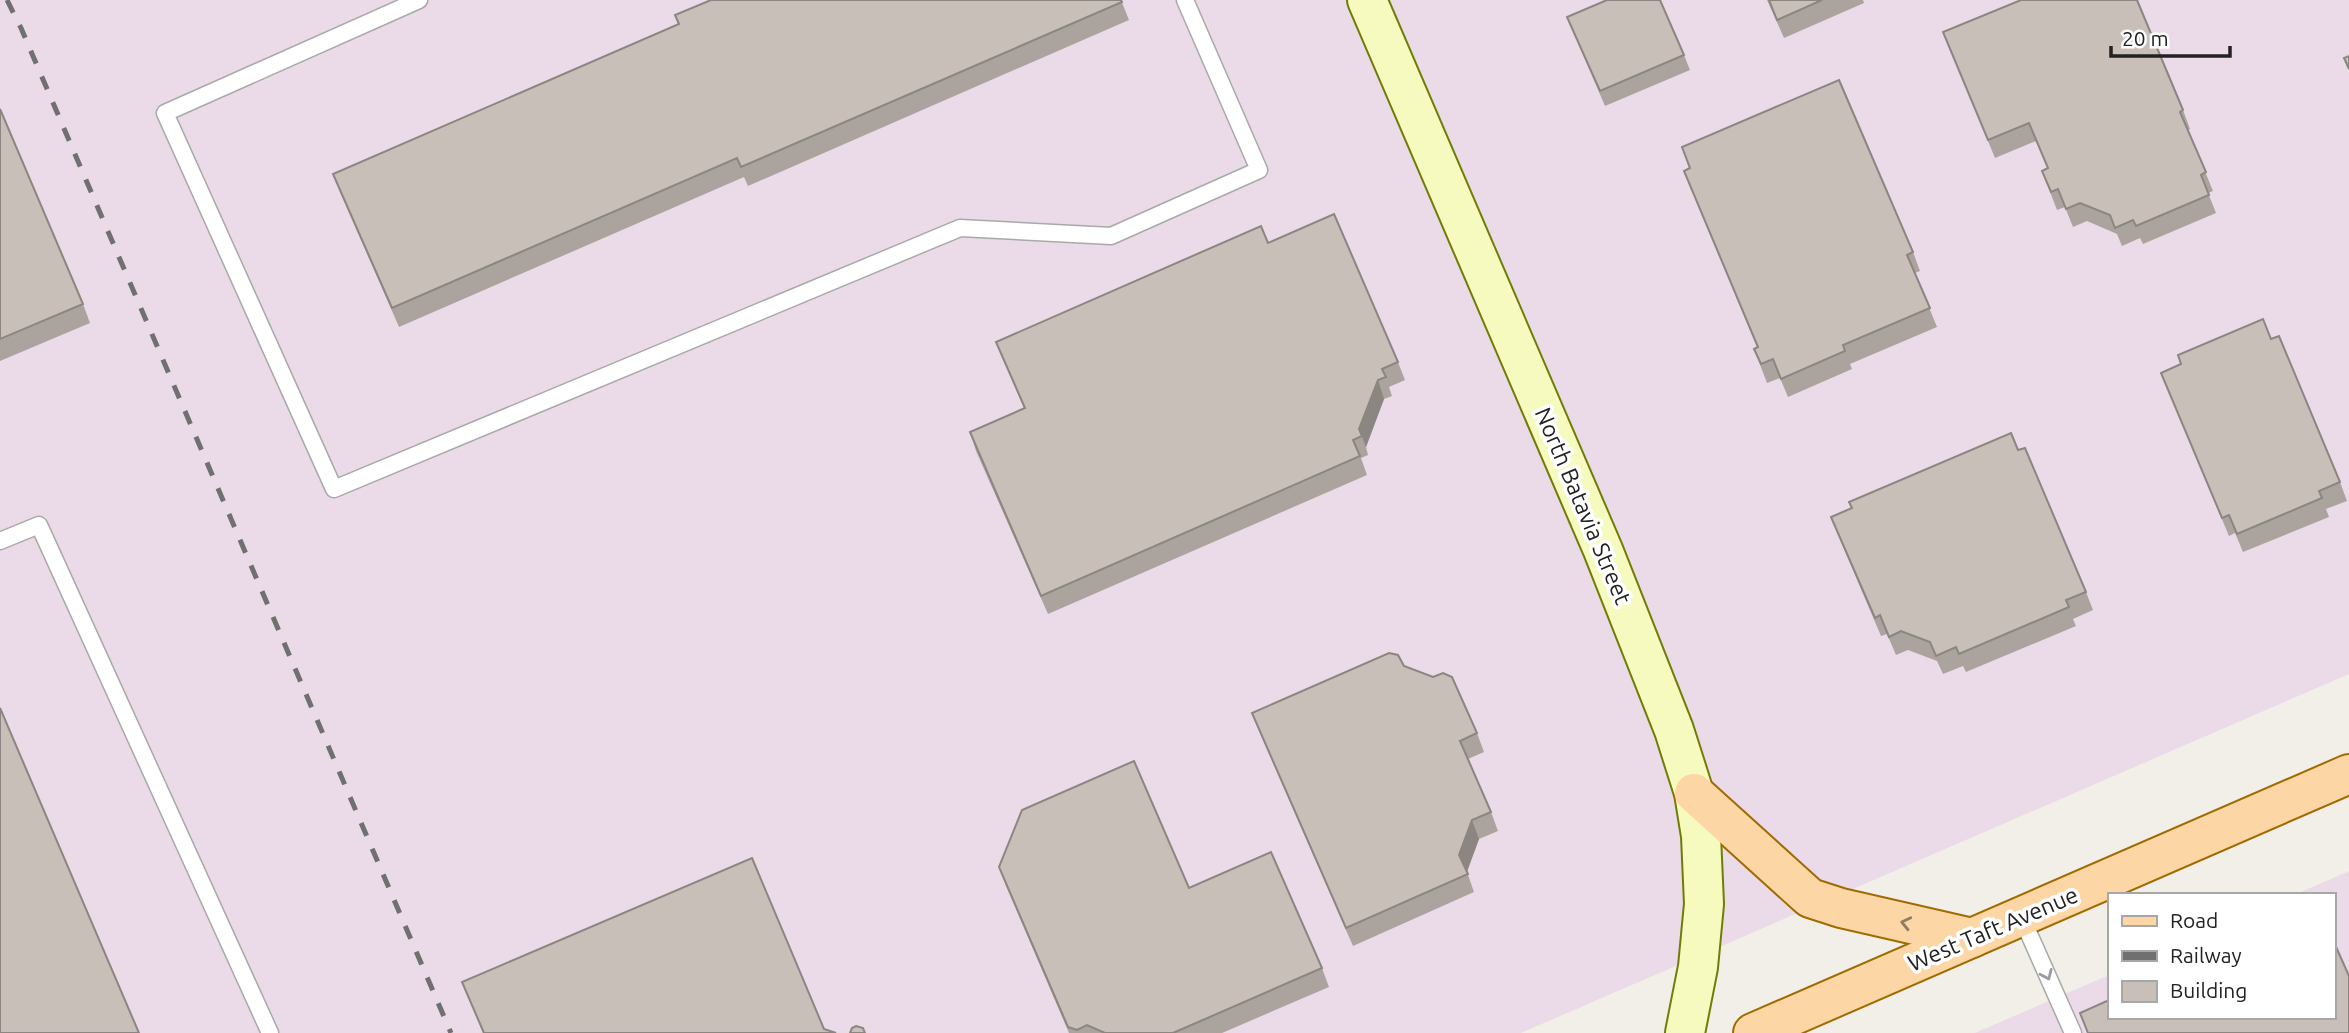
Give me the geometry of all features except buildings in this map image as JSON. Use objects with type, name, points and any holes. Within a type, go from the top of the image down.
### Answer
[{"type":"main road","name":"West Taft Avenue","points":[[1753,1033],[2349,774]]},
{"type":"main road","points":[[1695,793],[1810,898],[1841,908],[1972,937]]},
{"type":"street","name":"North Batavia Street","points":[[1367,0],[1603,551],[1674,730],[1695,793],[1701,836],[1704,904],[1698,967],[1685,1033]]},
{"type":"lane","points":[[419,0],[165,113],[334,489],[960,228],[1111,236],[1259,170],[1185,0]]},
{"type":"lane","points":[[0,541],[39,525],[270,1033]]},
{"type":"lane","points":[[2021,916],[2073,1033]]},
{"type":"shaded area","points":[[0,0],[2349,0],[2349,674],[1521,1033],[0,1033]]},
{"type":"shaded area","points":[[2349,871],[2349,1033],[1975,1033],[2108,975],[2108,1019],[2335,1019],[2335,893],[2299,893]]},
{"type":"railway","points":[[7,0],[451,1033]]}]
